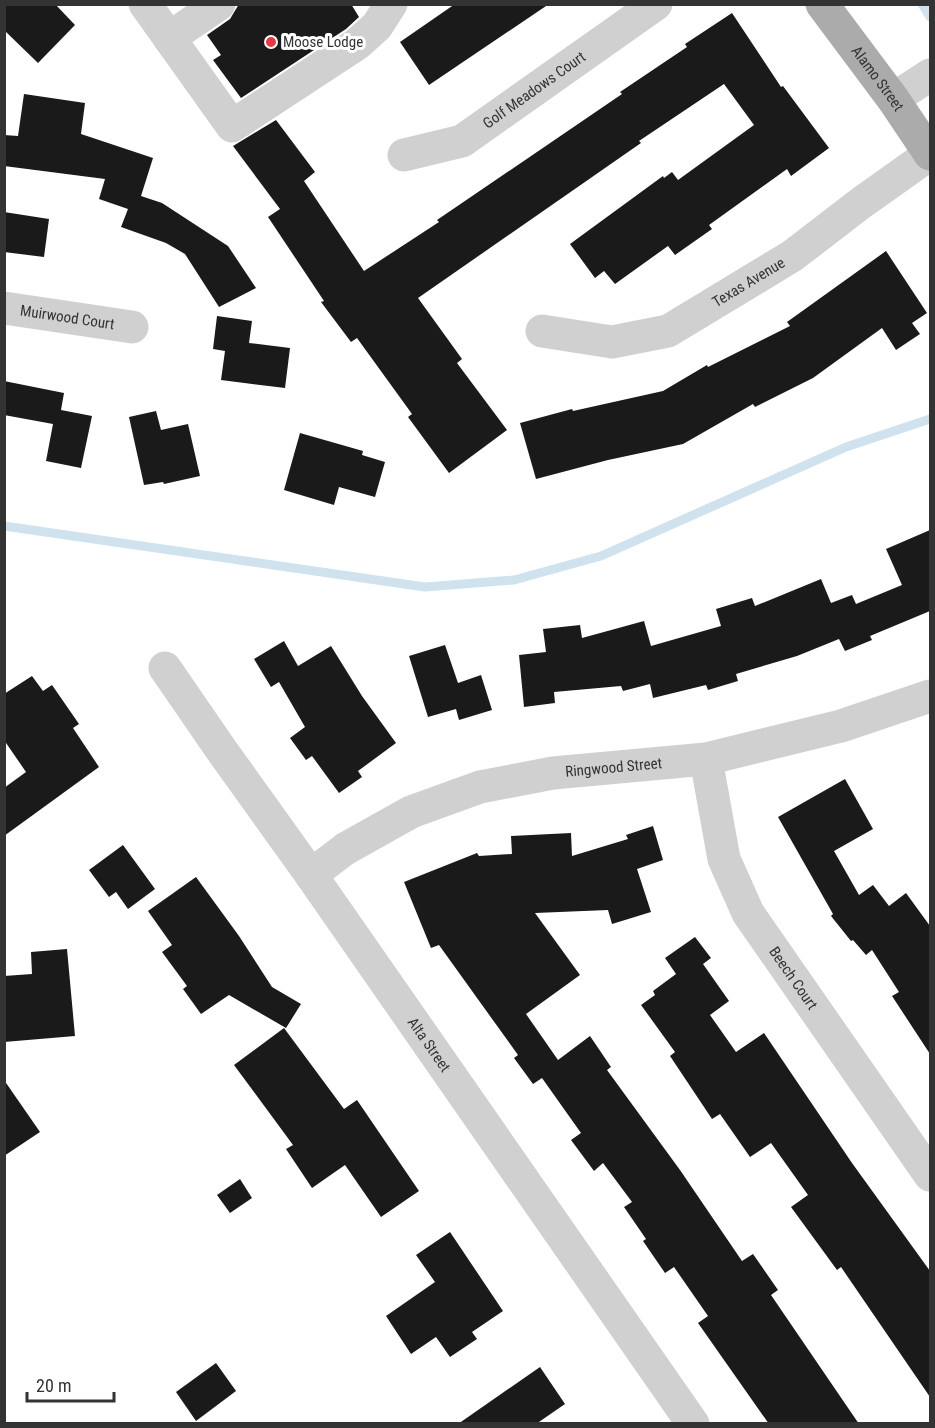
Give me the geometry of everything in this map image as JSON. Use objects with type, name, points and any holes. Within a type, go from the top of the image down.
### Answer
[{"type":"main road","name":"Alamo Street","points":[[822,4],[893,99],[930,154]]},
{"type":"street","points":[[145,4],[232,126],[357,44],[377,26],[390,5]]},
{"type":"street","points":[[169,38],[219,4]]},
{"type":"street","name":"Golf Meadows Court","points":[[404,155],[462,141],[656,4]]},
{"type":"street","points":[[893,99],[930,75]]},
{"type":"street","name":"Texas Avenue","points":[[542,331],[612,342],[668,331],[792,256],[930,154]]},
{"type":"street","name":"Muirwood Court","points":[[4,308],[132,327]]},
{"type":"street","name":"Alta Street","points":[[165,668],[693,1424]]},
{"type":"street","name":"Ringwood Street","points":[[311,875],[345,849],[411,812],[480,787],[553,773],[706,759],[841,726],[930,696]]},
{"type":"street","name":"Beech Court","points":[[706,759],[724,859],[748,913],[930,1175]]},
{"type":"building","points":[[4,4],[55,4],[75,25],[38,63],[4,30]]},
{"type":"building","name":"Moose Lodge","points":[[239,4],[351,4],[359,17],[346,29],[241,98],[213,60],[221,55],[207,35],[230,19]]},
{"type":"building","points":[[455,4],[549,4],[429,85],[400,42]]},
{"type":"building","points":[[732,13],[781,87],[783,86],[829,148],[791,176],[787,169],[709,225],[712,229],[675,255],[668,246],[615,284],[604,271],[595,278],[570,244],[663,176],[664,178],[672,172],[678,180],[754,125],[724,84],[639,141],[641,143],[418,298],[462,359],[457,363],[507,430],[449,473],[408,417],[412,414],[357,338],[351,342],[321,302],[324,301],[268,217],[280,209],[233,146],[276,120],[315,172],[304,181],[364,271],[439,222],[437,220],[622,94],[620,92],[687,47],[685,44]]},
{"type":"building","points":[[24,94],[85,103],[81,134],[153,158],[141,196],[162,203],[228,246],[256,288],[219,307],[185,254],[166,243],[121,227],[128,209],[99,199],[105,179],[4,166],[4,135],[18,136]]},
{"type":"building","points":[[4,212],[49,219],[44,257],[4,252]]},
{"type":"building","points":[[886,251],[927,313],[912,323],[920,334],[896,350],[882,328],[813,378],[755,407],[753,404],[683,444],[608,460],[536,479],[520,423],[572,409],[573,411],[663,391],[707,365],[708,367],[790,326],[787,322]]},
{"type":"building","points":[[217,316],[252,321],[249,343],[290,348],[285,388],[221,380],[225,351],[213,349]]},
{"type":"building","points":[[4,381],[64,393],[61,410],[92,416],[81,468],[46,461],[53,424],[4,415]]},
{"type":"building","points":[[156,411],[161,430],[188,424],[200,476],[164,484],[163,482],[144,485],[129,417]]},
{"type":"building","points":[[300,433],[363,451],[362,455],[385,462],[375,497],[339,487],[334,505],[284,490]]},
{"type":"building","points":[[930,530],[930,611],[870,636],[872,640],[845,651],[839,639],[797,656],[736,674],[738,681],[708,690],[706,685],[653,698],[650,684],[623,691],[621,686],[554,692],[555,703],[524,707],[519,655],[546,652],[543,629],[580,625],[582,638],[644,621],[651,646],[721,626],[716,609],[752,598],[755,606],[821,579],[831,603],[852,595],[856,604],[902,585],[886,549]]},
{"type":"building","points":[[284,641],[298,666],[331,646],[362,696],[396,743],[358,771],[362,777],[339,793],[312,756],[306,760],[290,738],[305,727],[279,682],[271,687],[254,659]]},
{"type":"building","points":[[445,645],[458,683],[481,675],[492,710],[459,720],[456,709],[428,717],[409,656]]},
{"type":"building","points":[[32,676],[43,691],[52,685],[79,724],[73,728],[99,767],[4,836],[4,788],[26,772],[4,740],[4,694]]},
{"type":"building","points":[[845,779],[873,829],[834,851],[859,895],[873,885],[889,906],[906,893],[930,926],[930,1054],[892,996],[899,992],[872,950],[866,955],[853,940],[851,941],[831,916],[833,914],[778,817]]},
{"type":"building","points":[[653,826],[663,860],[637,869],[651,912],[612,924],[608,910],[535,913],[580,975],[526,1014],[558,1060],[590,1036],[611,1067],[607,1070],[680,1170],[742,1261],[753,1254],[778,1290],[771,1295],[859,1424],[769,1424],[698,1323],[708,1316],[674,1267],[665,1273],[643,1241],[646,1239],[624,1207],[632,1202],[603,1163],[594,1171],[571,1140],[581,1133],[542,1078],[533,1084],[514,1058],[518,1055],[439,945],[431,948],[404,882],[477,853],[479,856],[512,854],[511,836],[571,833],[572,856],[628,839],[626,835]]},
{"type":"building","points":[[123,845],[155,889],[128,909],[116,892],[109,897],[89,870]]},
{"type":"building","points":[[196,877],[239,936],[272,987],[301,1004],[286,1028],[229,995],[201,1014],[183,989],[187,986],[162,952],[172,945],[148,911]]},
{"type":"building","points":[[695,937],[711,958],[703,964],[729,1001],[710,1015],[736,1052],[764,1033],[852,1163],[930,1271],[930,1397],[841,1267],[837,1270],[791,1207],[808,1195],[771,1143],[750,1157],[720,1114],[712,1119],[670,1056],[675,1052],[641,1005],[655,995],[653,991],[676,974],[665,958]]},
{"type":"building","points":[[67,949],[75,1036],[4,1042],[4,976],[32,974],[31,952]]},
{"type":"building","points":[[284,1028],[344,1109],[357,1100],[419,1191],[381,1217],[345,1165],[312,1188],[286,1149],[293,1145],[234,1065]]},
{"type":"building","points":[[4,1080],[40,1132],[4,1156]]},
{"type":"building","points":[[240,1179],[252,1198],[230,1213],[217,1195]]},
{"type":"building","points":[[450,1232],[503,1311],[472,1332],[477,1339],[450,1357],[436,1337],[411,1354],[386,1316],[435,1282],[416,1255]]},
{"type":"building","points":[[216,1363],[236,1391],[196,1421],[176,1392]]},
{"type":"building","points":[[540,1367],[565,1404],[536,1424],[458,1424]]},
{"type":"waterway","points":[[922,4],[930,17]]},
{"type":"waterway","points":[[4,526],[425,587],[514,580],[601,556],[846,447],[930,419]]},
{"type":"place","name":"Moose Lodge","points":[[271,42]]}]
